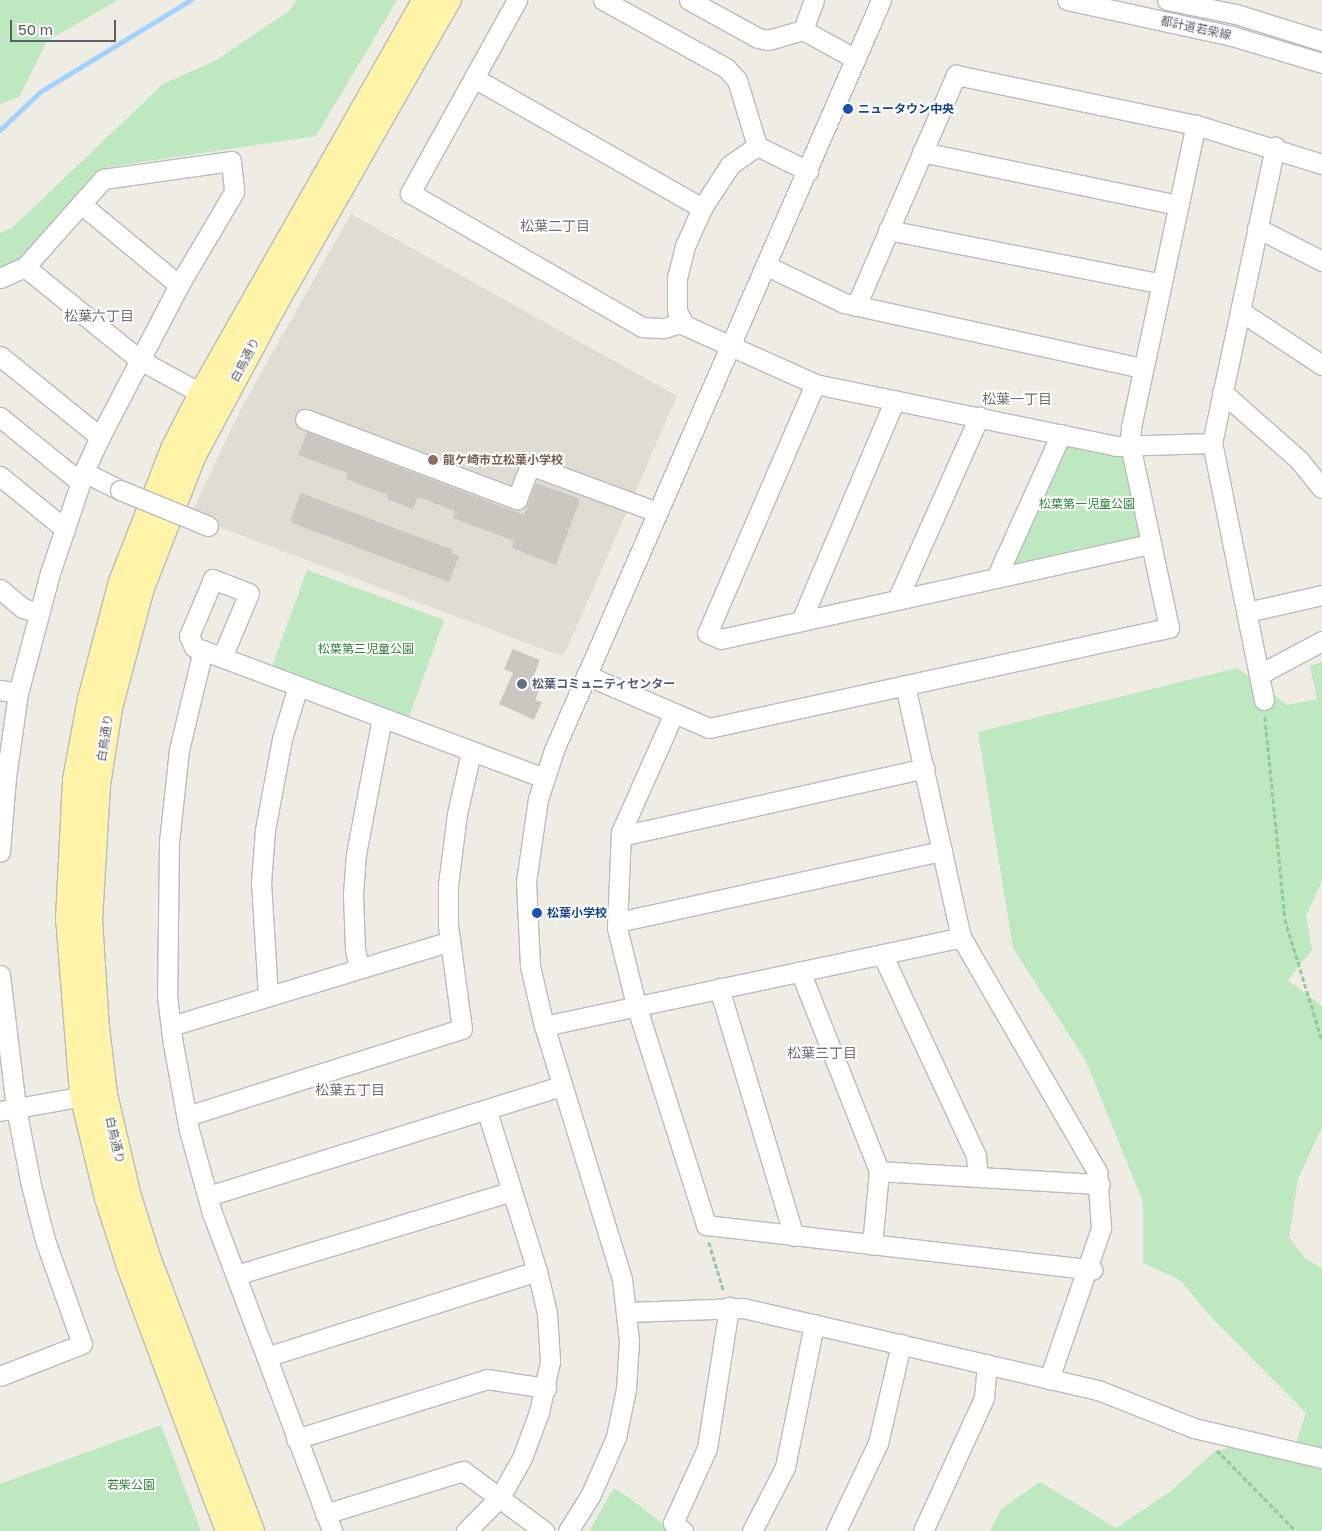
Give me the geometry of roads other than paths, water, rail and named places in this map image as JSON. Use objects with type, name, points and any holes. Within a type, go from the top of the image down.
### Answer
[{"type":"main road","name":"白鳥通り","points":[[211,399],[425,0]]},
{"type":"main road","name":"白鳥通り","points":[[228,1531],[129,1266],[107,1198],[68,919],[75,780],[90,699],[121,582],[174,447],[211,399],[449,0]]},
{"type":"main road","name":"白鳥通り","points":[[94,1095],[148,1258],[252,1531]]},
{"type":"street","points":[[517,0],[410,193],[642,327],[664,328],[682,322]]},
{"type":"street","points":[[603,0],[731,72],[736,80],[757,146],[808,170]]},
{"type":"street","points":[[690,0],[758,38],[781,39],[802,30],[814,0]]},
{"type":"street","points":[[568,1531],[591,1494],[616,1437],[629,1365],[627,1312],[612,1244],[544,1026],[530,966],[526,892],[528,854],[544,778],[586,675],[881,0]]},
{"type":"street","name":"都計道若柴線","points":[[1067,0],[1249,40],[1322,64]]},
{"type":"street","name":"都計道若柴線","points":[[1167,0],[1236,14],[1322,41]]},
{"type":"street","points":[[802,30],[856,59]]},
{"type":"street","points":[[856,306],[956,75],[1196,125],[1275,147],[1322,164]]},
{"type":"street","points":[[474,78],[702,208]]},
{"type":"street","points":[[586,675],[710,728],[1169,628],[1130,445],[1144,368],[1196,125]]},
{"type":"street","points":[[757,146],[730,165],[702,208],[685,246],[677,277],[677,311],[682,322],[729,346],[815,384],[1116,446],[1212,443]]},
{"type":"street","points":[[1264,700],[1212,443],[1275,147]]},
{"type":"street","points":[[922,152],[1179,205]]},
{"type":"street","points":[[0,278],[26,266],[104,179],[231,162],[234,192],[179,285],[100,437],[82,477],[38,613],[9,692],[0,852]]},
{"type":"street","points":[[81,204],[179,285]]},
{"type":"street","points":[[1257,228],[1322,261]]},
{"type":"street","points":[[888,230],[1162,284]]},
{"type":"street","points":[[765,265],[856,306],[1144,368]]},
{"type":"street","points":[[26,266],[140,360],[211,399]]},
{"type":"street","points":[[1240,311],[1322,365]]},
{"type":"street","points":[[0,356],[100,437]]},
{"type":"street","points":[[815,384],[707,633],[721,639],[1151,544]]},
{"type":"street","points":[[1222,392],[1299,460],[1322,488]]},
{"type":"street","points":[[801,621],[895,400]]},
{"type":"street","points":[[0,417],[82,477],[120,490],[208,526]]},
{"type":"street","points":[[896,600],[979,417]]},
{"type":"street","points":[[305,420],[518,499],[530,465],[657,512]]},
{"type":"street","points":[[996,578],[1061,434]]},
{"type":"street","points":[[0,476],[65,529]]},
{"type":"street","points":[[222,657],[248,593],[213,578],[189,636],[194,647],[470,752],[544,778]]},
{"type":"street","points":[[0,589],[23,608],[38,613]]},
{"type":"street","points":[[1247,612],[1322,595]]},
{"type":"street","points":[[1260,674],[1322,641]]},
{"type":"street","points":[[203,650],[179,750],[169,842],[166,901],[171,1026],[187,1116],[208,1196],[296,1439],[329,1523],[463,1471],[544,1531]]},
{"type":"street","points":[[905,685],[961,937],[1095,1167],[1100,1184],[1101,1228],[1089,1270],[1049,1379]]},
{"type":"street","points":[[268,996],[261,883],[265,830],[282,739],[298,686]]},
{"type":"street","points":[[674,713],[621,836],[618,922],[636,1005],[706,1225],[1089,1270]]},
{"type":"street","points":[[359,969],[355,948],[353,894],[356,854],[382,718]]},
{"type":"street","points":[[187,1116],[462,1029],[450,941],[448,886],[453,838],[470,752]]},
{"type":"street","points":[[621,836],[924,768]]},
{"type":"street","points":[[618,922],[942,851]]},
{"type":"street","points":[[544,1026],[961,937]]},
{"type":"street","points":[[171,1026],[450,941]]},
{"type":"street","points":[[882,954],[976,1156],[978,1177]]},
{"type":"street","points":[[800,971],[879,1171],[872,1244]]},
{"type":"street","points":[[0,975],[8,1110],[45,1240],[82,1344],[0,1376]]},
{"type":"street","points":[[719,988],[794,1236]]},
{"type":"street","points":[[208,1196],[487,1111],[562,1086]]},
{"type":"street","points":[[8,1110],[94,1095]]},
{"type":"street","points":[[466,1531],[500,1497],[533,1432],[546,1388],[551,1339],[537,1272],[487,1111]]},
{"type":"street","points":[[879,1171],[1100,1184]]},
{"type":"street","points":[[236,1275],[512,1191]]},
{"type":"street","points":[[266,1357],[537,1272]]},
{"type":"street","points":[[683,1531],[672,1523],[707,1448],[729,1308]]},
{"type":"street","points":[[627,1312],[743,1308],[1098,1390],[1194,1428],[1322,1458]]},
{"type":"street","points":[[752,1531],[785,1467],[814,1324]]},
{"type":"street","points":[[836,1531],[878,1443],[902,1344]]},
{"type":"street","points":[[923,1531],[984,1398],[987,1364]]},
{"type":"street","points":[[296,1439],[487,1379],[546,1388]]},
{"type":"waterway","points":[[0,130],[40,92],[191,0]]},
{"type":"place","name":"ニュータウン中央","points":[[848,109]]},
{"type":"place","name":"龍ケ崎市立松葉小学校","points":[[433,460]]},
{"type":"place","name":"松葉コミュニティセンター","points":[[522,684]]},
{"type":"place","name":"松葉小学校","points":[[537,913]]},
{"type":"district","name":"松葉二丁目","points":[[555,226]]},
{"type":"district","name":"松葉六丁目","points":[[99,316]]},
{"type":"district","name":"松葉一丁目","points":[[1017,399]]},
{"type":"district","name":"松葉三丁目","points":[[822,1053]]},
{"type":"district","name":"松葉五丁目","points":[[350,1090]]},
{"type":"park label","name":"松葉第一児童公園","points":[[1087,504]]},
{"type":"park label","name":"松葉第三児童公園","points":[[366,649]]},
{"type":"park label","name":"若柴公園","points":[[131,1485]]}]
